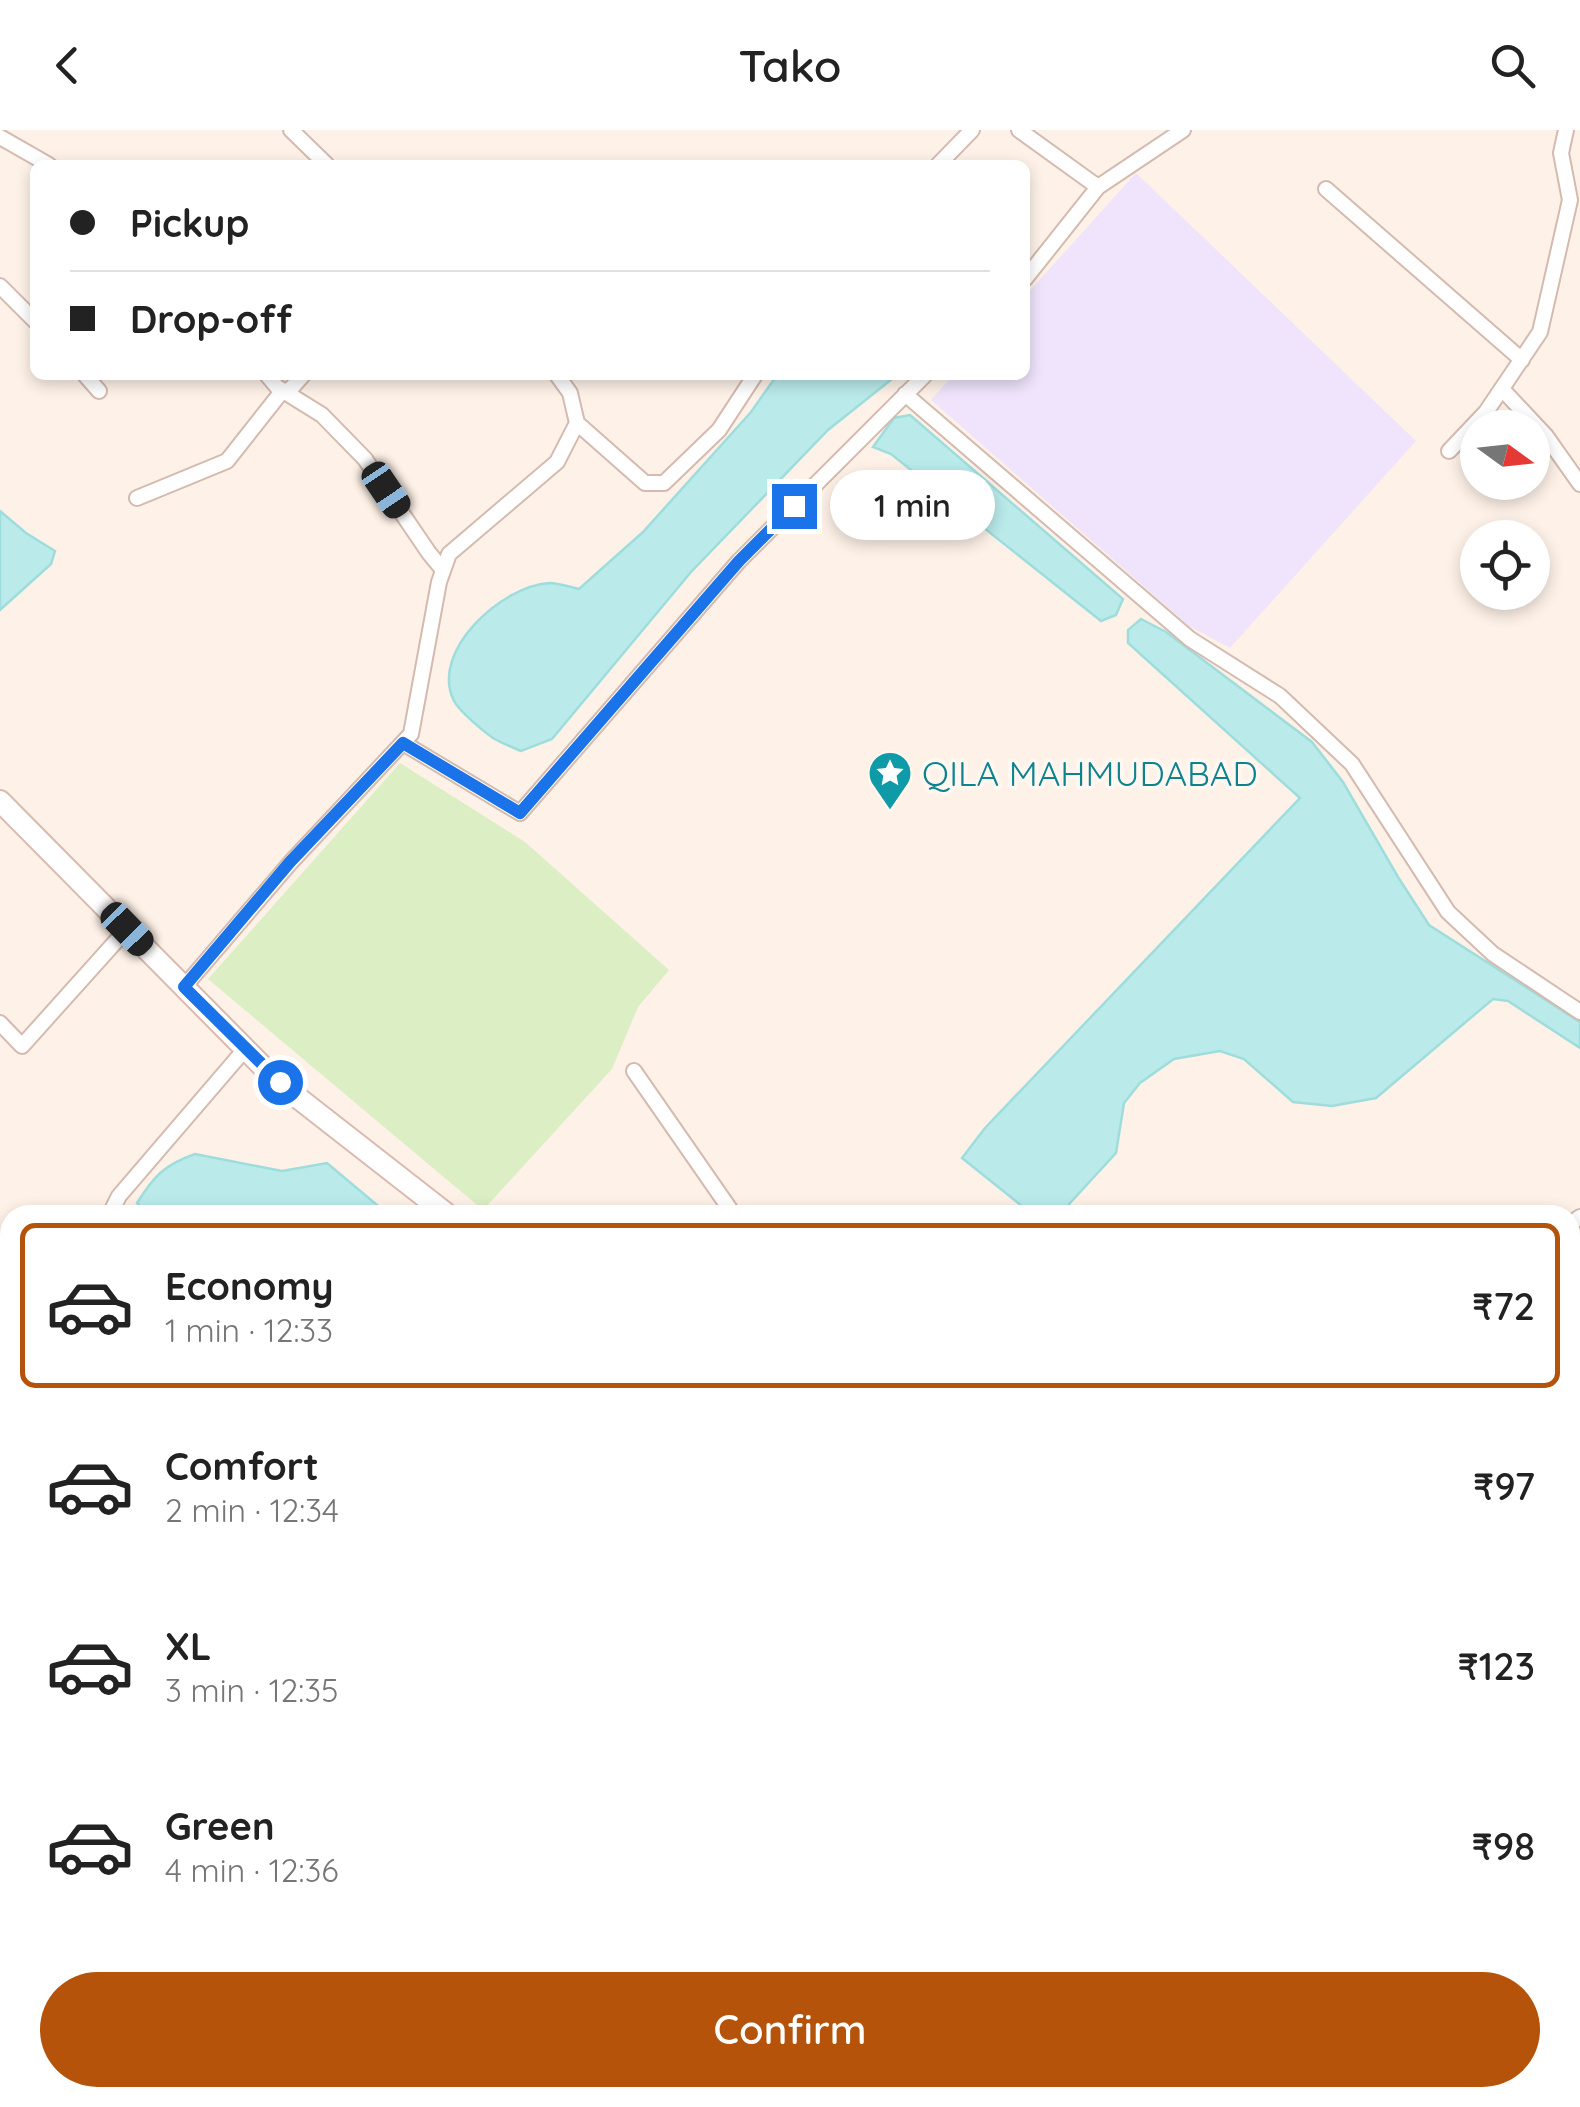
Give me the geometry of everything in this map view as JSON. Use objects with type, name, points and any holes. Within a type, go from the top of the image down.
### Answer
[{"type":"main road","points":[[0,801],[280,1082],[435,1205]]},
{"type":"street","points":[[291,130],[322,160]]},
{"type":"street","points":[[943,160],[972,130]]},
{"type":"street","points":[[1019,130],[1098,187]]},
{"type":"street","points":[[1030,274],[1098,187],[1183,130]]},
{"type":"street","points":[[1449,450],[1486,412],[1540,332],[1570,200],[1561,153],[1566,130]]},
{"type":"street","points":[[0,137],[41,160]]},
{"type":"street","points":[[1326,190],[1522,360]]},
{"type":"street","points":[[0,286],[30,316]]},
{"type":"street","points":[[89,380],[99,391]]},
{"type":"street","points":[[272,380],[322,414],[364,458],[443,570]]},
{"type":"street","points":[[137,498],[227,461],[297,380]]},
{"type":"street","points":[[563,380],[577,423],[645,482],[664,483],[719,430],[752,380]]},
{"type":"street","points":[[403,743],[520,813],[739,561],[920,380]]},
{"type":"street","points":[[1502,389],[1546,436],[1580,484]]},
{"type":"street","points":[[905,394],[1190,639],[1280,696],[1352,764],[1448,912],[1493,954],[1580,1012]]},
{"type":"street","points":[[184,987],[290,862],[411,734],[449,554],[557,462],[577,423]]},
{"type":"street","points":[[0,1023],[22,1046],[127,929]]},
{"type":"street","points":[[114,1205],[246,1048]]},
{"type":"street","points":[[634,1071],[727,1205]]},
{"type":"shaded area","points":[[1136,173],[1416,441],[1230,648],[1189,626],[931,400],[949,380],[1030,380],[1030,290]]},
{"type":"green space","points":[[400,763],[525,842],[669,970],[638,1007],[612,1069],[488,1205],[477,1205],[208,979]]},
{"type":"water","points":[[773,380],[891,380],[828,430],[691,572],[552,739],[521,751],[496,740],[478,726],[454,701],[449,682],[452,662],[474,624],[492,608],[530,587],[549,583],[579,589],[643,532],[751,412]]},
{"type":"water","points":[[910,415],[1123,599],[1116,615],[1101,621],[891,454],[873,447],[894,418]]},
{"type":"water","points":[[0,511],[55,551],[51,564],[0,610]]},
{"type":"water","points":[[1141,619],[1166,632],[1312,742],[1343,782],[1429,925],[1580,1022],[1580,1048],[1508,1001],[1493,999],[1376,1098],[1332,1106],[1293,1102],[1244,1059],[1220,1051],[1174,1059],[1140,1083],[1124,1103],[1116,1153],[1068,1205],[1021,1205],[962,1158],[985,1128],[1300,798],[1128,643],[1128,630]]},
{"type":"water","points":[[195,1154],[282,1171],[327,1163],[377,1205],[139,1205],[149,1185],[175,1162]]},
{"type":"place","name":"QILA MAHMUDABAD","points":[[890,811]]},
{"type":"route","points":[[280,1082],[184,987],[290,862],[403,743],[520,813],[739,561],[794,506]]}]
